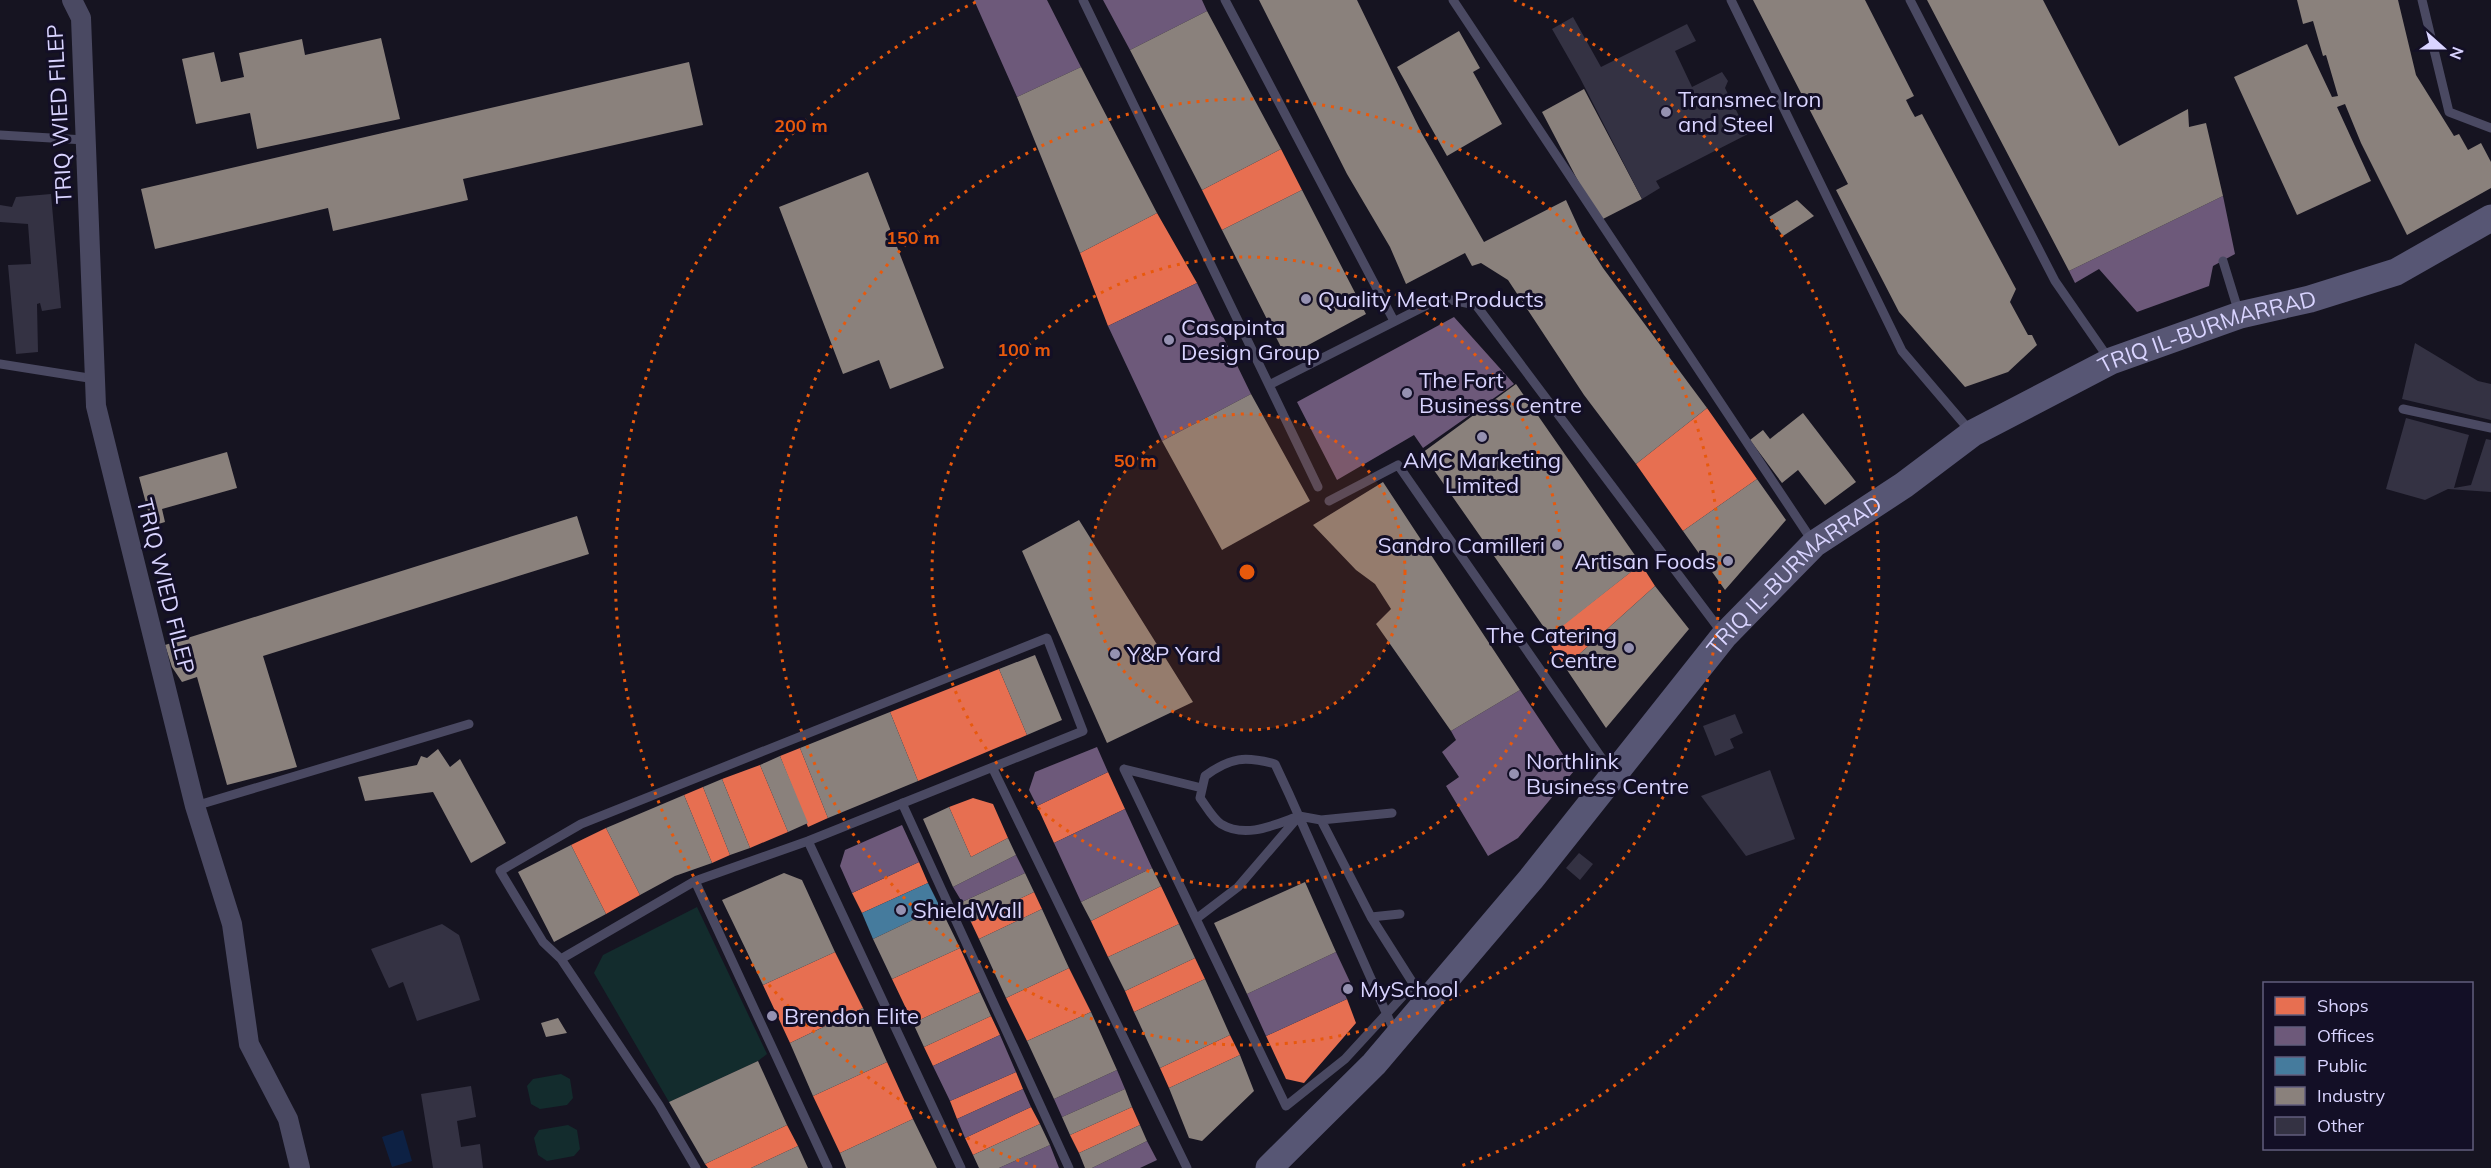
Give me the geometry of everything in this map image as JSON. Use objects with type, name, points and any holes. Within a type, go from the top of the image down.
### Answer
[{"type":"street","name":"TRIQ WIED FILEP","points":[[72,0],[81,18],[96,406],[195,806],[232,924],[249,1044],[288,1119],[300,1168]]},
{"type":"street","name":"TRIQ IL-BURMARRAD","points":[[1269,1168],[1374,1064],[1391,1026],[1613,775],[1724,636],[1814,544],[1904,484],[1972,434],[2111,361],[2240,315],[2310,299],[2396,272],[2491,218]]},
{"type":"lane","points":[[1083,0],[1318,487]]},
{"type":"lane","points":[[1225,0],[1394,321]]},
{"type":"lane","points":[[1453,0],[1814,544]]},
{"type":"lane","points":[[1731,0],[1902,351],[1972,434]]},
{"type":"lane","points":[[1910,0],[2055,281],[2111,361]]},
{"type":"lane","points":[[2422,0],[2449,112],[2491,128]]},
{"type":"lane","points":[[0,135],[85,140]]},
{"type":"lane","points":[[2223,261],[2240,315]]},
{"type":"lane","points":[[1269,385],[1441,298],[1476,305],[1724,636]]},
{"type":"lane","points":[[0,364],[95,379]]},
{"type":"lane","points":[[2403,409],[2491,428]]},
{"type":"lane","points":[[1329,501],[1398,465],[1613,775]]},
{"type":"lane","points":[[561,959],[695,881],[808,841],[1083,732],[1047,638],[581,824],[500,872],[543,942],[561,959],[659,1105],[696,1168]]},
{"type":"lane","points":[[195,806],[469,724]]},
{"type":"lane","points":[[1202,788],[1124,769],[1286,1107],[1345,1059],[1391,1026],[1299,816],[1275,764],[1250,757],[1222,763],[1205,776],[1200,798],[1220,824],[1244,832],[1265,828],[1299,816],[1321,820],[1392,813]]},
{"type":"lane","points":[[993,769],[1187,1168]]},
{"type":"lane","points":[[902,803],[1069,1168]]},
{"type":"lane","points":[[1196,919],[1238,887],[1299,816]]},
{"type":"lane","points":[[1321,820],[1371,917],[1421,992]]},
{"type":"lane","points":[[808,841],[961,1168]]},
{"type":"lane","points":[[695,881],[828,1168]]},
{"type":"lane","points":[[1371,917],[1400,914]]},
{"type":"green space","points":[[697,907],[767,1054],[758,1061],[669,1102],[594,973],[603,955]]},
{"type":"green space","points":[[561,1074],[570,1079],[573,1098],[567,1105],[540,1109],[531,1104],[527,1086],[533,1079]]},
{"type":"green space","points":[[568,1125],[577,1130],[580,1149],[574,1156],[547,1161],[538,1155],[534,1138],[539,1130]]},
{"type":"water","points":[[403,1130],[412,1161],[392,1167],[382,1137]]},
{"type":"building: Shops","points":[[1281,149],[1302,190],[1222,230],[1202,190]]},
{"type":"building: Shops","points":[[1157,213],[1197,283],[1108,326],[1080,253]]},
{"type":"building: Shops","points":[[1707,408],[1757,479],[1683,531],[1636,464]]},
{"type":"building: Shops","points":[[1641,564],[1655,586],[1565,667],[1546,638]]},
{"type":"building: Shops","points":[[999,669],[1027,735],[918,781],[890,712]]},
{"type":"building: Shops","points":[[800,748],[828,818],[808,827],[780,756]]},
{"type":"building: Shops","points":[[760,765],[788,832],[750,848],[722,779]]},
{"type":"building: Shops","points":[[1108,772],[1125,809],[1054,843],[1037,806]]},
{"type":"building: Shops","points":[[703,787],[730,855],[712,863],[684,795]]},
{"type":"building: Shops","points":[[973,798],[993,804],[1008,838],[971,857],[949,807]]},
{"type":"building: Shops","points":[[606,828],[640,895],[606,914],[571,845]]},
{"type":"building: Shops","points":[[919,862],[928,883],[862,913],[852,893]]},
{"type":"building: Shops","points":[[1161,886],[1179,924],[1108,957],[1091,921]]},
{"type":"building: Shops","points":[[1034,892],[1042,909],[979,939],[971,922]]},
{"type":"building: Shops","points":[[960,948],[980,992],[913,1023],[892,979]]},
{"type":"building: Shops","points":[[835,952],[863,1008],[790,1043],[763,985]]},
{"type":"building: Shops","points":[[1195,958],[1205,979],[1134,1012],[1125,991]]},
{"type":"building: Shops","points":[[1069,968],[1091,1012],[1027,1041],[1006,998]]},
{"type":"building: Shops","points":[[1347,999],[1356,1023],[1304,1083],[1286,1079],[1266,1036]]},
{"type":"building: Shops","points":[[991,1016],[1000,1035],[933,1066],[924,1047]]},
{"type":"building: Shops","points":[[1230,1035],[1240,1055],[1169,1088],[1160,1068]]},
{"type":"building: Shops","points":[[887,1062],[913,1119],[840,1153],[813,1096]]},
{"type":"building: Shops","points":[[1016,1072],[1023,1089],[957,1119],[950,1101]]},
{"type":"building: Shops","points":[[1031,1107],[1040,1124],[973,1155],[965,1138]]},
{"type":"building: Shops","points":[[1132,1107],[1140,1125],[1079,1153],[1070,1135]]},
{"type":"building: Shops","points":[[787,1125],[798,1146],[751,1168],[708,1168],[705,1164]]},
{"type":"building: Offices","points":[[974,0],[1047,0],[1081,67],[1017,97]]},
{"type":"building: Offices","points":[[1103,0],[1202,0],[1207,11],[1130,50]]},
{"type":"building: Offices","points":[[2223,196],[2235,254],[2213,266],[2209,286],[2137,312],[2099,269],[2075,283],[2069,271]]},
{"type":"building: Offices","name":"Casapinta Design Group","points":[[1197,283],[1251,394],[1162,441],[1108,326]]},
{"type":"building: Offices","name":"The Fort Business Centre","points":[[1454,317],[1514,384],[1423,448],[1414,435],[1337,480],[1297,402]]},
{"type":"building: Offices","name":"Northlink Business Centre","points":[[1520,690],[1574,771],[1518,838],[1488,856],[1446,786],[1459,777],[1442,752],[1456,740],[1451,731]]},
{"type":"building: Offices","points":[[1097,747],[1108,772],[1037,806],[1029,790],[1035,772]]},
{"type":"building: Offices","points":[[1125,809],[1152,868],[1081,902],[1054,843]]},
{"type":"building: Offices","points":[[902,825],[919,862],[852,893],[840,866],[845,850]]},
{"type":"building: Offices","points":[[1016,855],[1025,873],[962,902],[953,887]]},
{"type":"building: Offices","points":[[1336,952],[1351,984],[1342,988],[1347,999],[1266,1036],[1247,994]]},
{"type":"building: Offices","points":[[1000,1035],[1016,1072],[950,1101],[933,1066]]},
{"type":"building: Offices","points":[[1117,1070],[1125,1089],[1062,1117],[1054,1099]]},
{"type":"building: Offices","points":[[1023,1089],[1031,1107],[965,1138],[957,1119]]},
{"type":"building: Offices","points":[[1147,1141],[1157,1160],[1140,1168],[1092,1168]]},
{"type":"building: Offices","points":[[1050,1145],[1059,1168],[999,1168]]},
{"type":"building: Public","name":"ShieldWall","points":[[928,883],[940,907],[873,939],[862,913]]},
{"type":"building: Industry","points":[[1259,0],[1357,0],[1421,132],[1484,242],[1566,200],[1582,235],[1603,268],[1707,408],[1636,464],[1584,395],[1508,280],[1481,263],[1472,266],[1465,253],[1406,284],[1390,247],[1347,174]]},
{"type":"building: Industry","points":[[1753,0],[1865,0],[1914,96],[1906,100],[1911,110],[1915,117],[1922,114],[2016,289],[2010,302],[2028,335],[2032,335],[2037,345],[2008,372],[1965,387],[1899,312],[1836,190],[1848,184]]},
{"type":"building: Industry","points":[[1927,0],[2043,0],[2119,146],[2188,109],[2189,127],[2206,123],[2223,196],[2069,271]]},
{"type":"building: Industry","points":[[2297,0],[2398,0],[2416,75],[2454,136],[2459,134],[2468,150],[2481,143],[2491,162],[2491,188],[2407,235],[2361,143],[2345,104],[2337,107],[2371,181],[2297,215],[2234,77],[2307,44],[2332,97],[2338,96],[2313,21],[2303,24]]},
{"type":"building: Industry","points":[[1207,11],[1281,149],[1202,190],[1130,50]]},
{"type":"building: Industry","points":[[1459,31],[1480,68],[1473,72],[1502,124],[1447,156],[1397,67]]},
{"type":"building: Industry","points":[[381,38],[400,119],[257,149],[250,113],[196,124],[182,59],[214,52],[221,82],[244,77],[239,53],[302,39],[305,55]]},
{"type":"building: Industry","points":[[689,62],[703,125],[463,179],[468,200],[333,231],[328,208],[155,249],[141,189]]},
{"type":"building: Industry","points":[[1081,67],[1157,213],[1080,253],[1017,97]]},
{"type":"building: Industry","points":[[1584,89],[1642,199],[1599,221],[1542,112]]},
{"type":"building: Industry","points":[[868,172],[944,368],[890,389],[879,360],[843,374],[779,207]]},
{"type":"building: Industry","points":[[1302,190],[1366,314],[1286,357],[1222,230]]},
{"type":"building: Industry","points":[[1797,200],[1814,216],[1783,236],[1769,217]]},
{"type":"building: Industry","points":[[1516,384],[1641,564],[1550,636],[1422,453]]},
{"type":"building: Industry","points":[[1251,394],[1310,501],[1222,550],[1162,441]]},
{"type":"building: Industry","points":[[1803,413],[1856,482],[1825,505],[1798,470],[1782,483],[1750,440],[1763,430],[1770,439]]},
{"type":"building: Industry","points":[[227,452],[237,488],[162,509],[165,522],[152,526],[139,477]]},
{"type":"building: Industry","name":"Artisan Foods","points":[[1757,479],[1786,520],[1725,590],[1683,531]]},
{"type":"building: Industry","points":[[1383,482],[1520,690],[1451,731],[1376,624],[1391,609],[1375,584],[1356,570],[1313,525]]},
{"type":"building: Industry","points":[[577,516],[589,554],[263,656],[297,767],[227,785],[197,677],[182,682],[172,667],[165,645]]},
{"type":"building: Industry","name":"Y&P Yard","points":[[1079,520],[1193,702],[1107,743],[1022,551]]},
{"type":"building: Industry","name":"The Catering Centre","points":[[1655,586],[1689,629],[1606,728],[1565,667]]},
{"type":"building: Industry","points":[[1035,655],[1062,720],[1027,735],[999,669]]},
{"type":"building: Industry","points":[[890,712],[918,781],[828,818],[800,748]]},
{"type":"building: Industry","points":[[438,749],[450,767],[460,759],[506,843],[471,863],[433,792],[365,801],[358,777],[417,765],[421,756],[427,758]]},
{"type":"building: Industry","points":[[780,756],[808,823],[788,832],[760,765]]},
{"type":"building: Industry","points":[[722,779],[750,848],[730,855],[703,787]]},
{"type":"building: Industry","points":[[684,795],[712,863],[675,876],[640,895],[606,828]]},
{"type":"building: Industry","points":[[949,807],[971,857],[1008,838],[1016,855],[953,887],[923,819]]},
{"type":"building: Industry","points":[[571,845],[606,914],[554,942],[518,872]]},
{"type":"building: Industry","points":[[1152,868],[1161,886],[1091,921],[1081,902]]},
{"type":"building: Industry","points":[[784,873],[802,880],[835,952],[763,985],[722,900]]},
{"type":"building: Industry","points":[[1025,873],[1034,892],[971,922],[962,902]]},
{"type":"building: Industry","points":[[1305,882],[1336,952],[1247,994],[1214,923]]},
{"type":"building: Industry","points":[[940,907],[960,948],[892,979],[873,939]]},
{"type":"building: Industry","points":[[1042,909],[1069,968],[1006,998],[979,939]]},
{"type":"building: Industry","points":[[1179,924],[1195,958],[1125,991],[1108,957]]},
{"type":"building: Industry","points":[[1205,979],[1230,1035],[1160,1068],[1134,1012]]},
{"type":"building: Industry","points":[[980,992],[991,1016],[924,1047],[913,1023]]},
{"type":"building: Industry","points":[[863,1008],[887,1062],[813,1096],[790,1043]]},
{"type":"building: Industry","points":[[1091,1012],[1117,1070],[1054,1099],[1027,1041]]},
{"type":"building: Industry","points":[[558,1018],[567,1033],[546,1037],[541,1023]]},
{"type":"building: Industry","points":[[1240,1055],[1254,1091],[1202,1141],[1189,1138],[1169,1088]]},
{"type":"building: Industry","points":[[758,1061],[787,1125],[705,1164],[669,1102]]},
{"type":"building: Industry","points":[[1125,1089],[1132,1107],[1070,1135],[1062,1117]]},
{"type":"building: Industry","points":[[913,1119],[937,1168],[846,1168],[840,1153]]},
{"type":"building: Industry","points":[[1040,1124],[1050,1145],[999,1168],[979,1168],[973,1155]]},
{"type":"building: Industry","points":[[1140,1125],[1147,1141],[1092,1168],[1085,1168],[1079,1153]]},
{"type":"building: Industry","points":[[798,1146],[808,1168],[751,1168]]},
{"type":"building: Other","name":"Transmec Iron and Steel","points":[[1573,17],[1601,67],[1687,24],[1696,41],[1675,51],[1692,87],[1722,72],[1728,81],[1725,88],[1748,134],[1656,181],[1660,188],[1642,199],[1580,78],[1552,29]]},
{"type":"building: Other","points":[[51,194],[61,308],[42,311],[40,303],[37,304],[38,352],[16,354],[8,265],[31,264],[28,224],[0,222],[0,205],[12,207],[16,197]]},
{"type":"building: Other","points":[[2415,343],[2478,381],[2491,384],[2491,420],[2402,399]]},
{"type":"building: Other","points":[[2406,418],[2469,435],[2454,488],[2471,485],[2486,439],[2491,440],[2491,492],[2448,489],[2425,500],[2386,489]]},
{"type":"building: Other","points":[[1735,714],[1743,733],[1730,739],[1734,748],[1715,756],[1703,726]]},
{"type":"building: Other","points":[[1770,770],[1795,839],[1746,856],[1701,796]]},
{"type":"building: Other","points":[[1579,853],[1593,864],[1580,880],[1566,868]]},
{"type":"building: Other","points":[[442,924],[459,935],[480,1000],[417,1021],[403,982],[389,988],[371,949]]},
{"type":"building: Other","points":[[471,1086],[476,1117],[457,1121],[461,1147],[480,1144],[483,1168],[433,1168],[421,1094]]},
{"type":"place","name":"Transmec Iron and Steel","points":[[1666,112]]},
{"type":"place","name":"Quality Meat Products","points":[[1306,299]]},
{"type":"place","name":"Casapinta Design Group","points":[[1169,340]]},
{"type":"place","name":"The Fort Business Centre","points":[[1407,393]]},
{"type":"place","name":"AMC Marketing Limited","points":[[1482,437]]},
{"type":"place","name":"Sandro Camilleri","points":[[1557,545]]},
{"type":"place","name":"Artisan Foods","points":[[1728,561]]},
{"type":"place","name":"The Catering Centre","points":[[1629,648]]},
{"type":"place","name":"Y&P Yard","points":[[1115,654]]},
{"type":"place","name":"Northlink Business Centre","points":[[1514,774]]},
{"type":"place","name":"ShieldWall","points":[[901,910]]},
{"type":"place","name":"MySchool","points":[[1348,989]]},
{"type":"place","name":"Brendon Elite","points":[[772,1016]]}]
